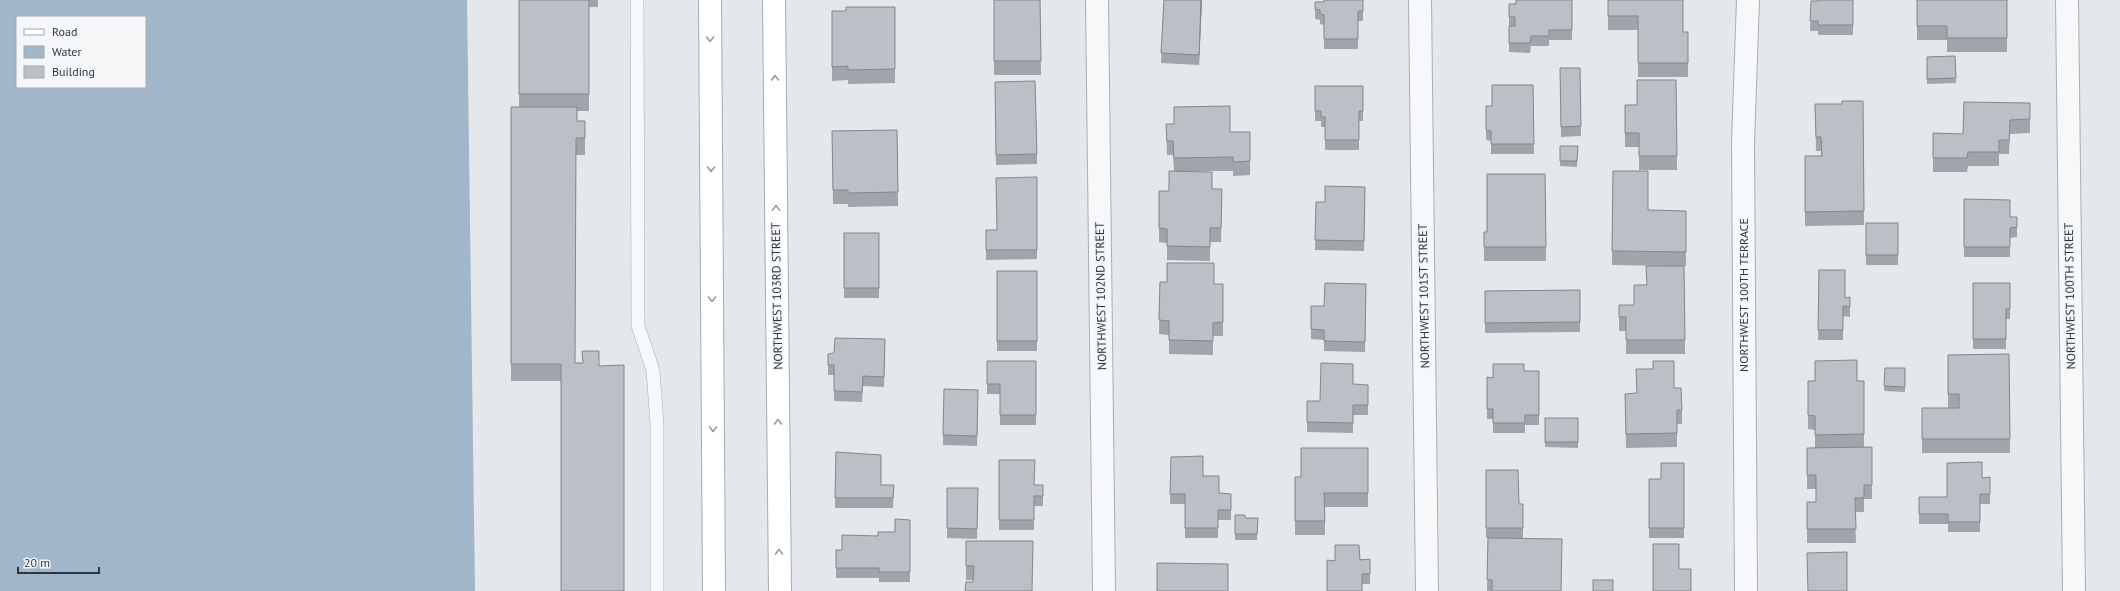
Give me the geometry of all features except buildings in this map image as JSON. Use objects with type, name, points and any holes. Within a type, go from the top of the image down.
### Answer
[{"type":"main road","points":[[710,0],[714,591]]},
{"type":"main road","name":"NORTHWEST 103RD STREET","points":[[774,0],[780,591]]},
{"type":"street","name":"NORTHWEST 102ND STREET","points":[[1097,0],[1104,591]]},
{"type":"street","name":"NORTHWEST 101ST STREET","points":[[1420,0],[1427,591]]},
{"type":"street","name":"NORTHWEST 100TH TERRACE","points":[[1746,591],[1742,143],[1748,0]]},
{"type":"street","name":"NORTHWEST 100TH STREET","points":[[2067,0],[2074,591]]},
{"type":"lane","points":[[637,0],[638,326],[653,370],[658,425],[657,591]]},
{"type":"water","points":[[0,0],[467,0],[475,591],[0,591]]}]
